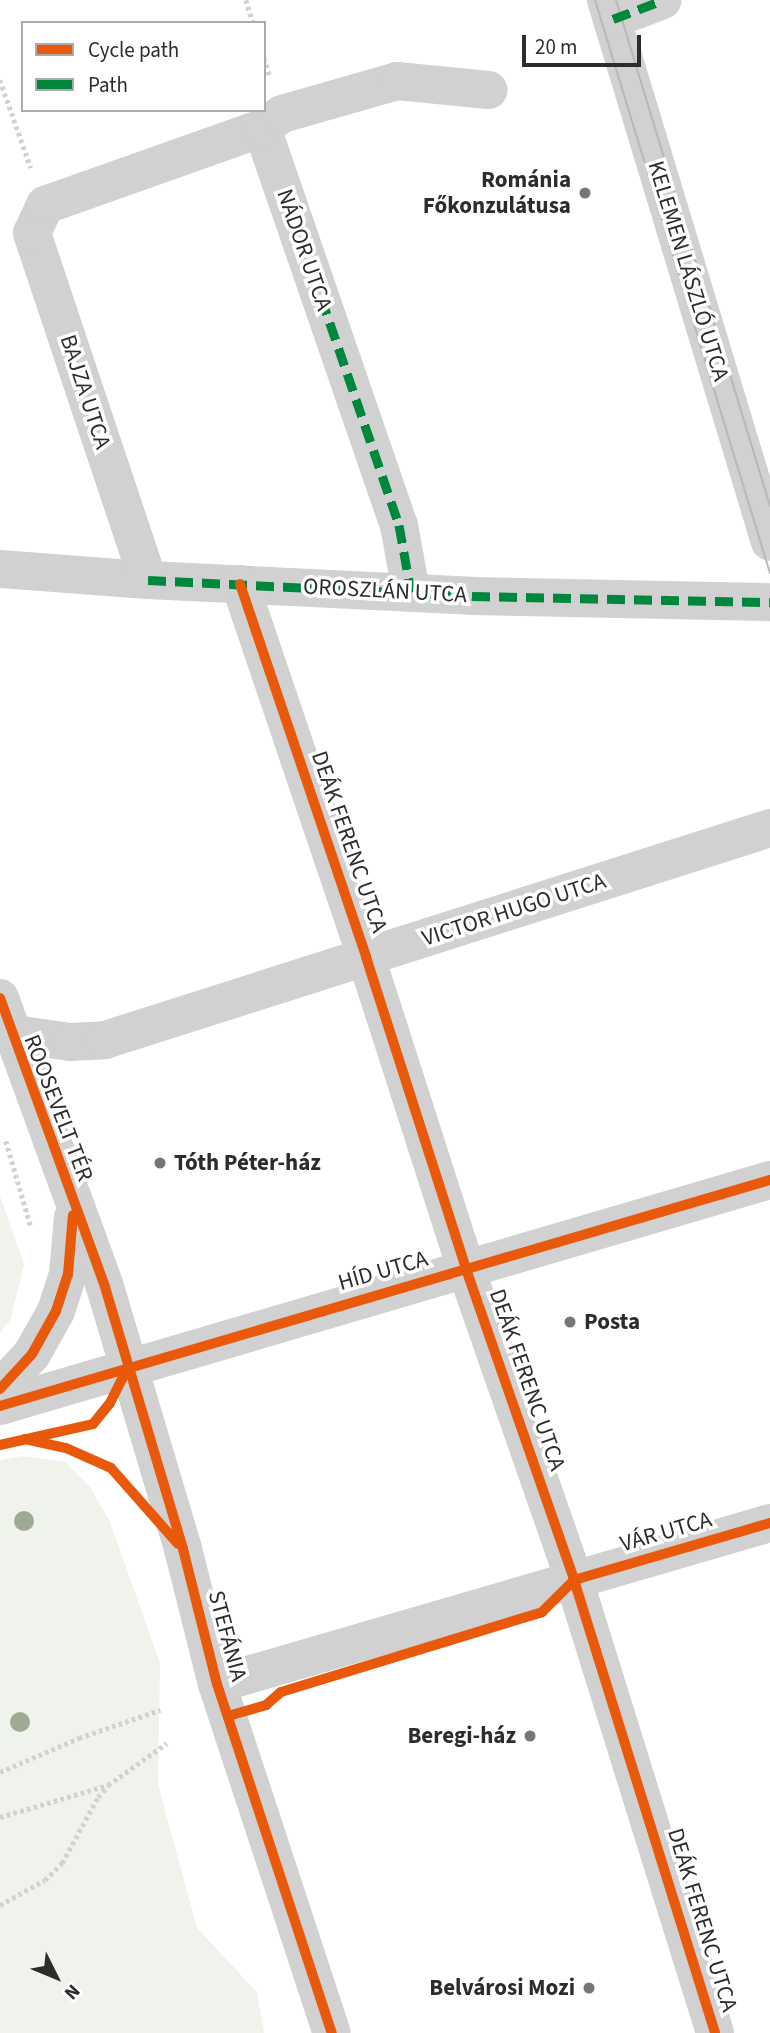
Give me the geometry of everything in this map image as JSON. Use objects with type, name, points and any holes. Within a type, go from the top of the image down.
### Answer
[{"type":"street","points":[[609,10],[663,0]]},
{"type":"street","name":"KELEMEN LÁSZLÓ UTCA","points":[[609,10],[770,542]]},
{"type":"street","points":[[45,205],[262,128],[282,114],[397,81],[489,90]]},
{"type":"street","name":"NÁDOR UTCA","points":[[262,128],[423,593]]},
{"type":"street","name":"BAJZA UTCA","points":[[45,205],[32,233],[148,580]]},
{"type":"street","points":[[373,413],[410,510],[423,593]]},
{"type":"street","name":"OROSZLÁN UTCA","points":[[0,569],[148,580],[423,593],[770,602]]},
{"type":"street","name":"DEÁK FERENC UTCA","points":[[240,584],[366,957],[466,1269],[574,1580],[715,2033]]},
{"type":"street","name":"VICTOR HUGO UTCA","points":[[7,1033],[70,1042],[105,1040],[770,828]]},
{"type":"street","name":"ROOSEVELT TÉR","points":[[0,998],[7,1033],[105,1287],[128,1367]]},
{"type":"street","name":"HÍD UTCA","points":[[0,1406],[770,1180]]},
{"type":"street","name":"ROOSEVELT TÉR","points":[[0,1389],[32,1354],[56,1311],[68,1274],[73,1205]]},
{"type":"street","name":"STEFÁNIA","points":[[128,1367],[183,1549],[218,1684],[332,2033]]},
{"type":"street","name":"VÁR UTCA","points":[[218,1684],[770,1523]]},
{"type":"path","points":[[246,0],[252,21]]},
{"type":"path","points":[[0,80],[45,205]]},
{"type":"path","points":[[3,1128],[32,1231]]},
{"type":"path","points":[[0,1772],[79,1738],[160,1710]]},
{"type":"path","points":[[0,1905],[45,1880],[62,1863],[98,1797],[108,1785],[167,1743]]},
{"type":"path","points":[[0,1817],[108,1785]]},
{"type":"shaded area","points":[[0,1196],[24,1264],[11,1319],[0,1333]]},
{"type":"shaded area","points":[[22,1456],[65,1462],[90,1487],[110,1522],[160,1663],[158,1784],[197,1928],[257,1992],[264,2033],[0,2033],[0,1460]]},
{"type":"tram line","points":[[595,0],[770,573]]},
{"type":"tram line","points":[[616,0],[770,506]]},
{"type":"marked path","points":[[613,19],[663,0]]},
{"type":"marked path","points":[[321,297],[399,525],[411,592]]},
{"type":"marked path","points":[[148,580],[472,596],[770,602]]},
{"type":"cycle path","points":[[240,584],[366,957],[466,1269],[574,1580],[715,2033]]},
{"type":"cycle path","points":[[0,998],[105,1287],[183,1549],[217,1684],[332,2033]]},
{"type":"cycle path","points":[[0,1406],[770,1180]]},
{"type":"cycle path","points":[[0,1389],[32,1354],[56,1311],[68,1274],[73,1215]]},
{"type":"cycle path","points":[[0,1445],[93,1424],[110,1403],[128,1367]]},
{"type":"cycle path","points":[[25,1439],[66,1448],[111,1468],[178,1544]]},
{"type":"cycle path","points":[[228,1716],[266,1705],[281,1692],[542,1612],[574,1580],[770,1523]]},
{"type":"place","name":"Románia Főkonzulátusa","points":[[585,193]]},
{"type":"place","name":"Tóth Péter-ház","points":[[160,1163]]},
{"type":"place","name":"Posta","points":[[570,1322]]},
{"type":"place","name":"Beregi-ház","points":[[530,1736]]},
{"type":"place","name":"Belvárosi Mozi","points":[[589,1988]]}]
